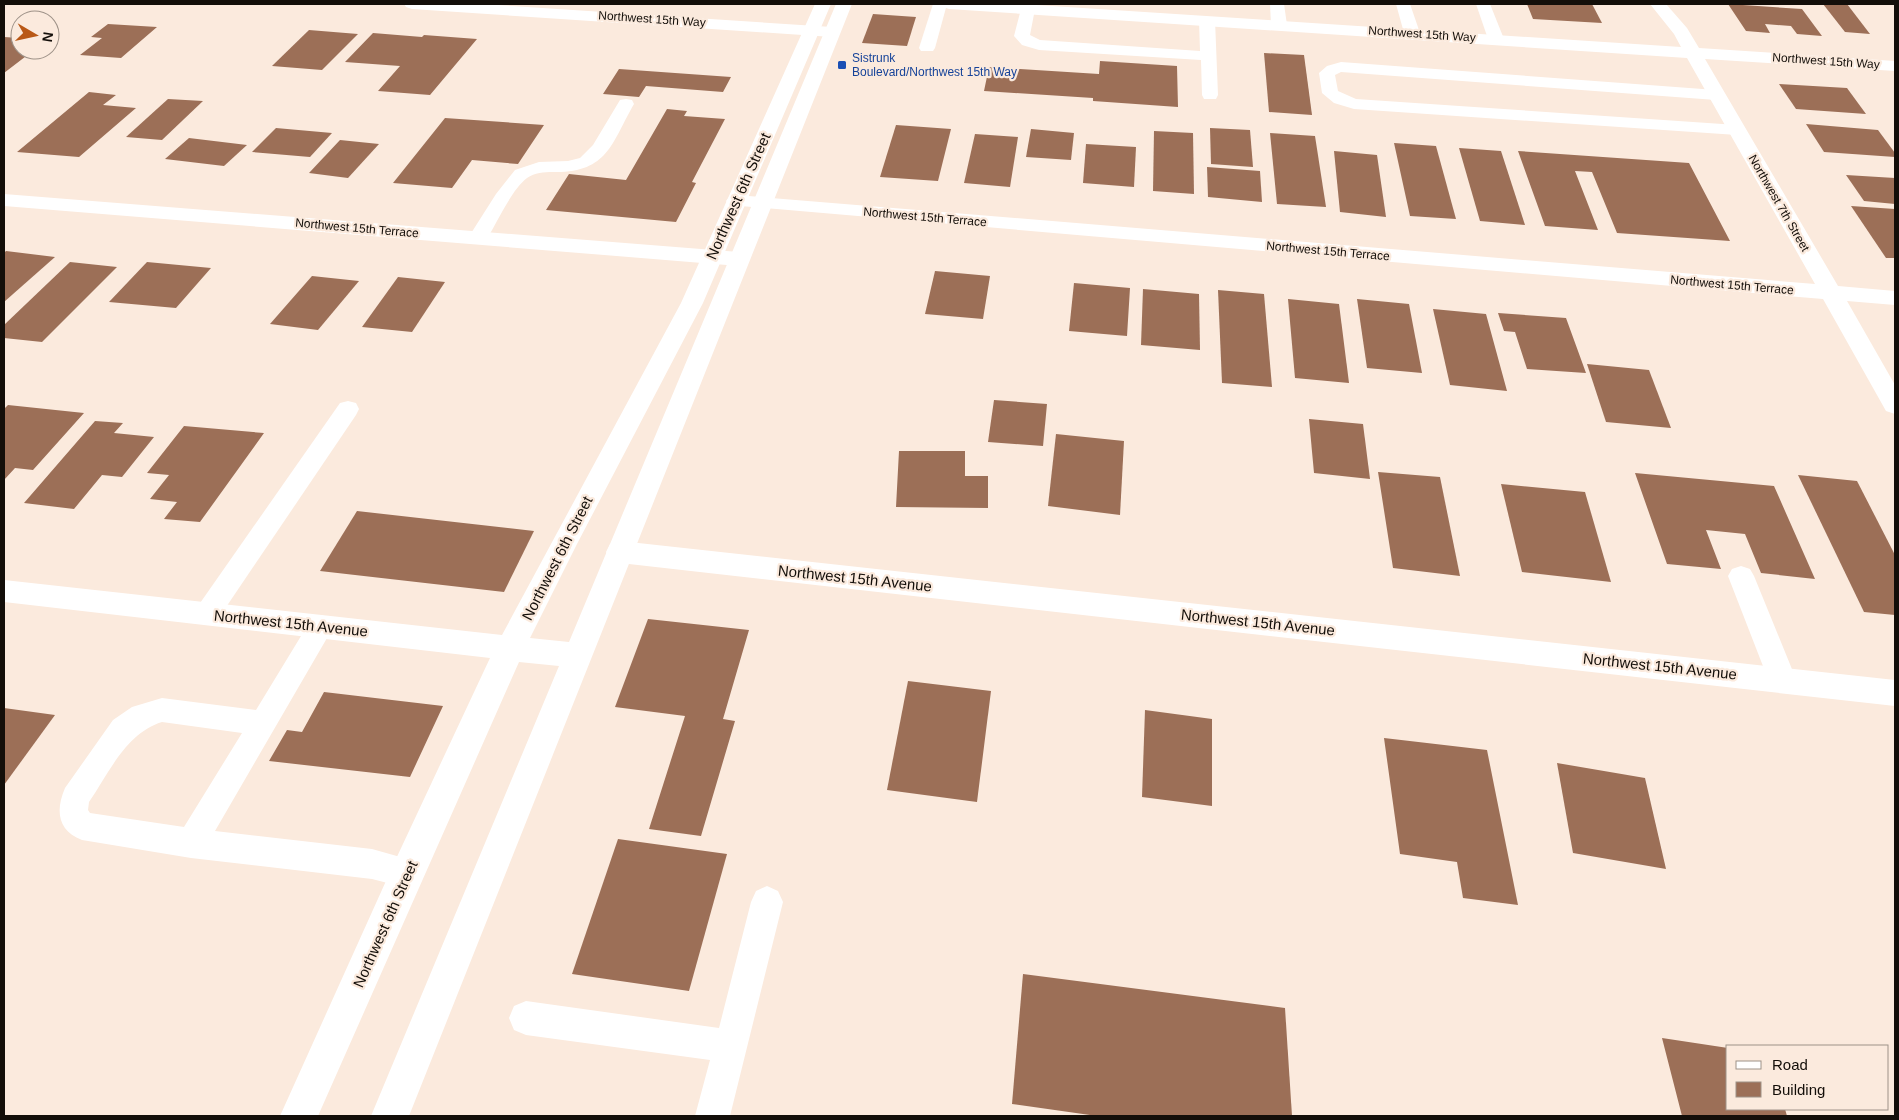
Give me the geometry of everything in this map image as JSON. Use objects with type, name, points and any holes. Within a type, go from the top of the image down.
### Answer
[{"type":"street","name":"Northwest 15th Way","points":[[412,4],[822,31]]},
{"type":"street","name":"Northwest 6th Street","points":[[390,1116],[761,204],[822,31],[823,4]]},
{"type":"street","name":"Northwest 6th Street","points":[[299,1116],[510,648],[562,544],[692,303],[736,201],[822,31],[844,4]]},
{"type":"street","name":"Northwest 15th Way","points":[[949,4],[1895,66]]},
{"type":"street","name":"Northwest 7th Street","points":[[1658,4],[1680,32],[1895,405]]},
{"type":"street","name":"Northwest 15th Terrace","points":[[4,200],[739,259]]},
{"type":"street","name":"Northwest 15th Terrace","points":[[736,201],[1895,298]]},
{"type":"street","name":"Northwest 15th Avenue","points":[[620,552],[1895,692]]},
{"type":"street","name":"Northwest 15th Avenue","points":[[4,591],[578,656]]},
{"type":"lane","points":[[927,48],[940,4]]},
{"type":"lane","points":[[1277,4],[1279,25]]},
{"type":"lane","points":[[1403,4],[1412,33]]},
{"type":"lane","points":[[1482,4],[1496,39]]},
{"type":"lane","points":[[1028,9],[1022,36],[1028,42],[1208,56]]},
{"type":"lane","points":[[1207,20],[1210,95]]},
{"type":"lane","points":[[1716,95],[1341,68],[1333,69],[1327,73],[1330,92],[1340,99],[1354,104],[1737,130]]},
{"type":"lane","points":[[478,238],[519,175],[530,169],[569,166],[585,162],[594,156],[626,104]]},
{"type":"lane","points":[[207,614],[348,409]]},
{"type":"lane","points":[[1741,576],[1782,679]]},
{"type":"lane","points":[[191,842],[321,626]]},
{"type":"lane","points":[[263,722],[162,710],[142,716],[123,729],[75,798],[73,814],[82,826],[191,842],[372,864],[407,873]]},
{"type":"lane","points":[[712,1116],[767,902]]},
{"type":"lane","points":[[526,1018],[730,1046]]},
{"type":"building","points":[[1527,4],[1592,4],[1602,23],[1533,19]]},
{"type":"building","points":[[1728,4],[1802,9],[1822,36],[1797,34],[1791,26],[1765,24],[1770,33],[1746,31]]},
{"type":"building","points":[[1823,4],[1847,4],[1870,34],[1845,32]]},
{"type":"building","points":[[873,14],[916,17],[907,46],[862,43]]},
{"type":"building","points":[[108,24],[157,27],[121,58],[80,55],[102,38],[91,37]]},
{"type":"building","points":[[309,30],[358,34],[322,70],[272,66]]},
{"type":"building","points":[[373,33],[477,39],[430,95],[378,91],[400,66],[345,62]]},
{"type":"building","points":[[4,37],[10,37],[10,60],[21,60],[4,73]]},
{"type":"building","points":[[1264,53],[1304,55],[1312,115],[1269,112]]},
{"type":"building","points":[[1100,61],[1177,66],[1178,107],[1093,101],[1093,98],[984,91],[989,67],[1099,74]]},
{"type":"building","points":[[619,69],[731,77],[723,92],[646,86],[639,97],[603,94]]},
{"type":"building","points":[[1779,84],[1847,88],[1866,114],[1796,109]]},
{"type":"building","points":[[89,92],[116,95],[103,105],[136,108],[79,157],[17,152]]},
{"type":"building","points":[[168,99],[203,101],[162,140],[126,137]]},
{"type":"building","points":[[667,109],[687,111],[684,116],[725,119],[692,182],[696,183],[676,222],[546,210],[569,174],[626,180]]},
{"type":"building","points":[[445,118],[544,125],[518,164],[472,160],[452,188],[393,183]]},
{"type":"building","points":[[1806,124],[1878,130],[1895,153],[1895,157],[1824,152]]},
{"type":"building","points":[[896,125],[951,129],[938,181],[880,177]]},
{"type":"building","points":[[276,128],[332,133],[310,157],[252,152]]},
{"type":"building","points":[[1210,128],[1250,130],[1253,167],[1211,164]]},
{"type":"building","points":[[1031,129],[1074,133],[1071,160],[1026,157]]},
{"type":"building","points":[[1154,131],[1193,133],[1194,194],[1153,191]]},
{"type":"building","points":[[1270,133],[1315,136],[1326,207],[1277,204]]},
{"type":"building","points":[[975,134],[1018,137],[1010,187],[964,183]]},
{"type":"building","points":[[189,138],[247,145],[224,166],[165,159]]},
{"type":"building","points":[[340,140],[379,144],[348,178],[309,173]]},
{"type":"building","points":[[1394,143],[1436,146],[1456,219],[1410,216]]},
{"type":"building","points":[[1086,144],[1136,147],[1134,187],[1083,183]]},
{"type":"building","points":[[1459,148],[1501,151],[1525,225],[1480,221]]},
{"type":"building","points":[[1334,151],[1377,155],[1386,217],[1340,212]]},
{"type":"building","points":[[1518,151],[1689,163],[1730,241],[1617,233],[1592,172],[1575,171],[1598,230],[1545,226]]},
{"type":"building","points":[[1207,167],[1260,171],[1262,202],[1208,197]]},
{"type":"building","points":[[1846,175],[1895,178],[1895,204],[1864,201]]},
{"type":"building","points":[[1851,206],[1895,209],[1895,258],[1886,258]]},
{"type":"building","points":[[6,251],[55,257],[4,302],[4,253]]},
{"type":"building","points":[[70,262],[117,267],[42,342],[4,338],[4,325]]},
{"type":"building","points":[[147,262],[211,268],[176,308],[109,302]]},
{"type":"building","points":[[935,271],[990,276],[983,319],[925,314]]},
{"type":"building","points":[[312,276],[359,281],[318,330],[270,324]]},
{"type":"building","points":[[398,277],[445,282],[412,332],[362,327]]},
{"type":"building","points":[[1074,283],[1130,288],[1127,336],[1069,331]]},
{"type":"building","points":[[1143,289],[1199,294],[1200,350],[1141,345]]},
{"type":"building","points":[[1218,290],[1264,294],[1272,387],[1222,383]]},
{"type":"building","points":[[1288,299],[1339,304],[1349,383],[1295,378]]},
{"type":"building","points":[[1357,299],[1409,304],[1422,373],[1367,368]]},
{"type":"building","points":[[1433,309],[1486,314],[1507,391],[1450,385]]},
{"type":"building","points":[[1498,313],[1566,318],[1586,373],[1527,369],[1515,332],[1504,331]]},
{"type":"building","points":[[1587,364],[1649,370],[1671,428],[1606,422]]},
{"type":"building","points":[[994,400],[1047,404],[1043,446],[988,442]]},
{"type":"building","points":[[8,405],[84,413],[33,470],[15,468],[4,480],[4,409]]},
{"type":"building","points":[[1309,419],[1363,424],[1370,479],[1314,473]]},
{"type":"building","points":[[95,421],[123,423],[114,433],[154,437],[122,477],[102,475],[74,509],[24,503]]},
{"type":"building","points":[[184,426],[264,433],[200,522],[164,519],[177,502],[150,499],[169,475],[147,473]]},
{"type":"building","points":[[1056,434],[1124,441],[1120,515],[1048,506]]},
{"type":"building","points":[[899,451],[965,451],[965,476],[988,476],[988,508],[896,507]]},
{"type":"building","points":[[1378,472],[1440,477],[1460,576],[1393,568]]},
{"type":"building","points":[[1635,473],[1774,486],[1815,579],[1761,573],[1745,534],[1706,530],[1721,569],[1667,564]]},
{"type":"building","points":[[1798,475],[1857,481],[1895,555],[1895,615],[1864,612]]},
{"type":"building","points":[[1501,484],[1585,492],[1611,582],[1522,572]]},
{"type":"building","points":[[357,511],[534,531],[504,592],[320,571]]},
{"type":"building","points":[[648,619],[749,630],[723,719],[735,721],[701,836],[649,829],[685,716],[615,707]]},
{"type":"building","points":[[908,681],[991,691],[977,802],[887,790]]},
{"type":"building","points":[[324,692],[443,706],[410,777],[269,761],[287,730],[302,732]]},
{"type":"building","points":[[4,708],[55,715],[4,785]]},
{"type":"building","points":[[1145,710],[1212,719],[1212,806],[1142,797]]},
{"type":"building","points":[[1384,738],[1487,750],[1518,905],[1463,898],[1457,862],[1400,854]]},
{"type":"building","points":[[1557,763],[1645,778],[1666,869],[1573,853]]},
{"type":"building","points":[[618,839],[727,854],[689,991],[572,974]]},
{"type":"building","points":[[1023,974],[1285,1008],[1292,1116],[1097,1116],[1012,1104]]},
{"type":"building","points":[[1662,1038],[1726,1048],[1726,1110],[1785,1110],[1787,1116],[1682,1116]]},
{"type":"place","name":"Sistrunk Boulevard/Northwest 15th Way","points":[[842,65]]}]
